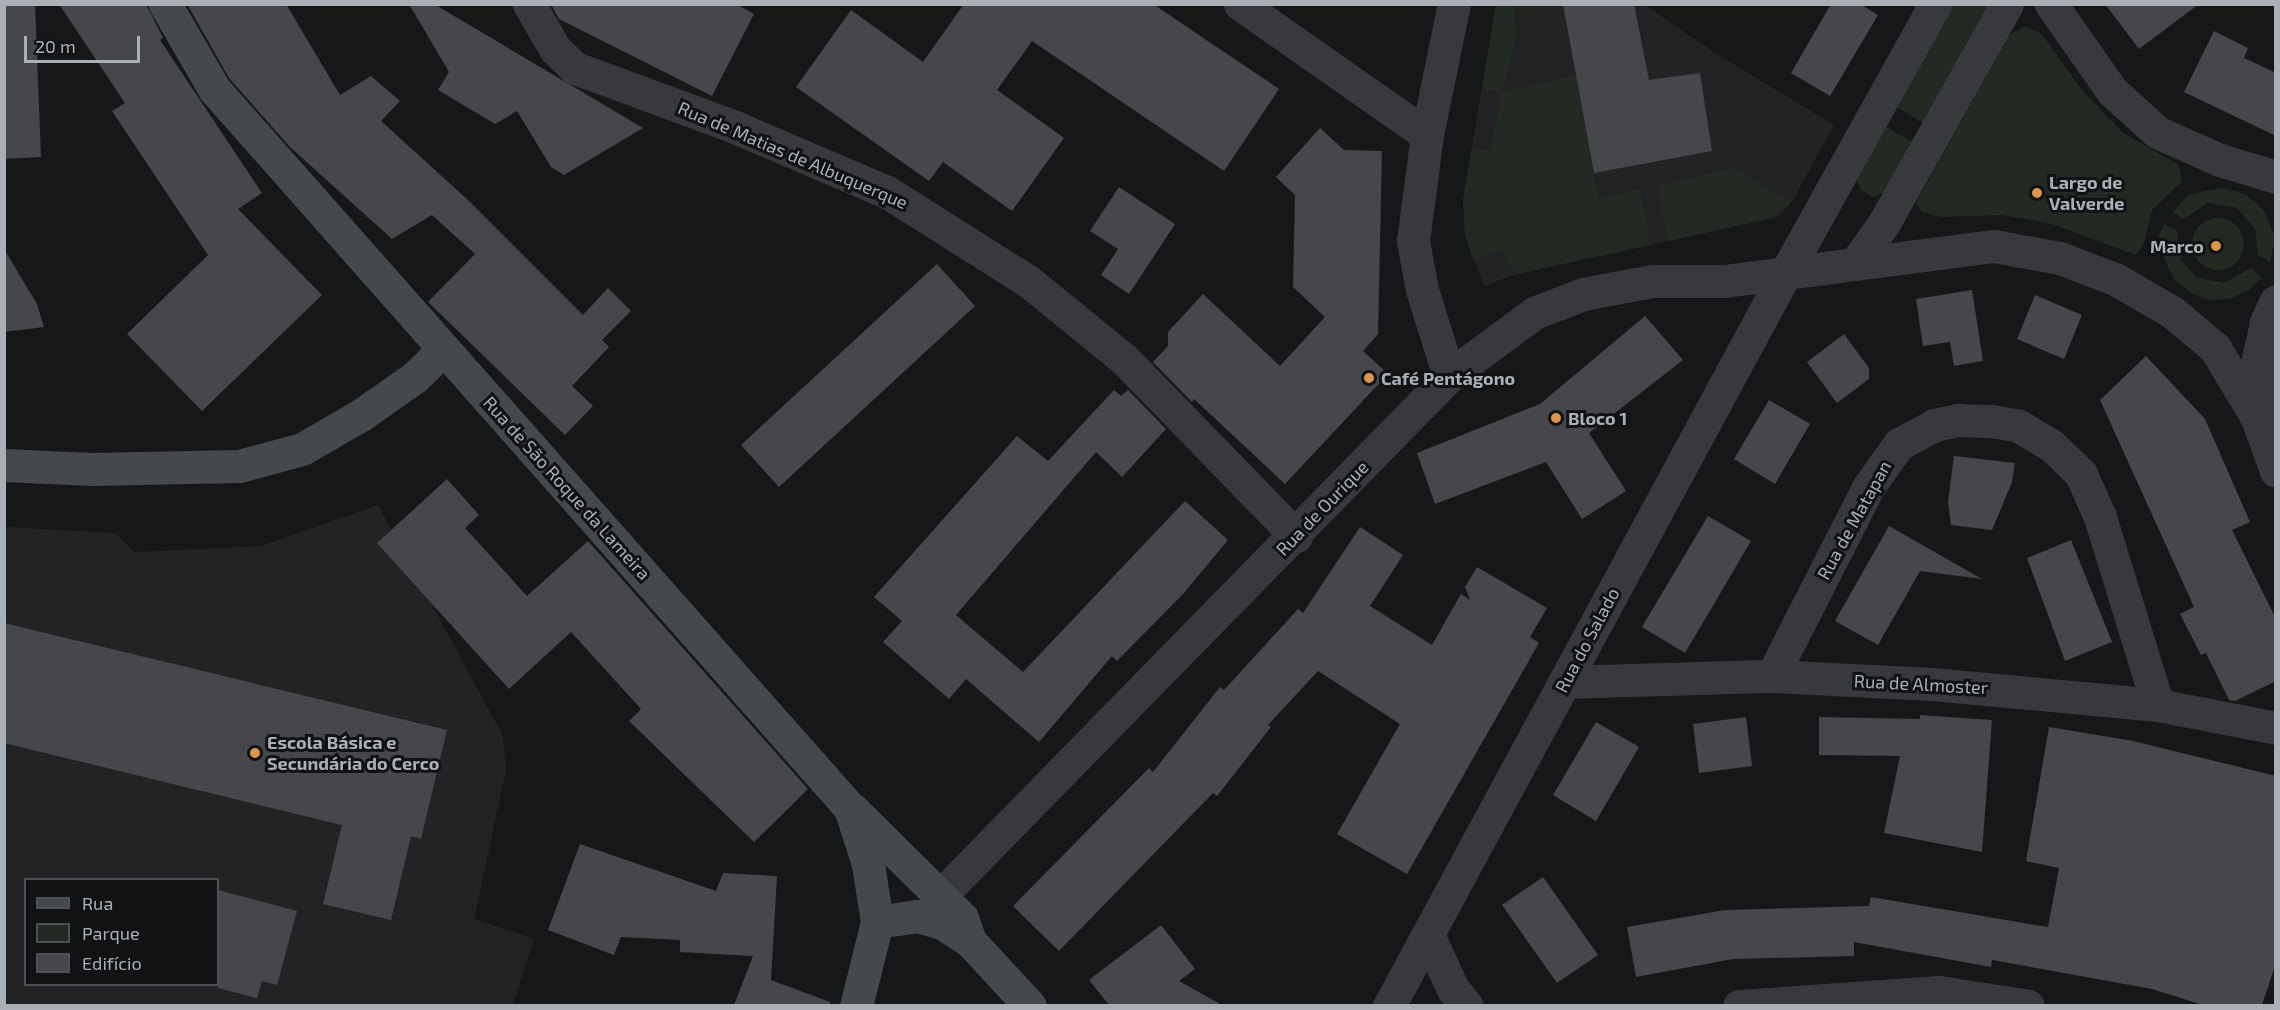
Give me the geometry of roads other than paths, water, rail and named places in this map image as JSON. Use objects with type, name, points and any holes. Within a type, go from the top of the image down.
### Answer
[{"type":"main road","name":"Rua de São Roque da Lameira","points":[[165,4],[214,89],[850,808],[868,864],[877,922],[856,1005]]},
{"type":"main road","points":[[4,465],[92,469],[250,463],[302,449],[361,415],[415,376],[443,350]]},
{"type":"main road","points":[[850,808],[962,918],[970,941]]},
{"type":"main road","points":[[877,922],[916,916],[942,923],[970,941],[1030,1005]]},
{"type":"street","name":"Rua de Matias de Albuquerque","points":[[529,4],[555,49],[575,68],[735,127],[887,192],[1028,281],[1124,358],[1296,536]]},
{"type":"street","points":[[1240,4],[1427,135]]},
{"type":"street","points":[[1449,376],[1422,290],[1413,241],[1427,135],[1454,4]]},
{"type":"street","points":[[1785,274],[1935,4]]},
{"type":"street","points":[[1857,261],[1884,223],[2007,4]]},
{"type":"street","points":[[2051,4],[2112,91],[2157,132],[2220,160],[2276,177]]},
{"type":"street","points":[[1785,274],[1857,261],[1994,246],[2060,258],[2117,280],[2172,312],[2215,348],[2257,418],[2276,471]]},
{"type":"street","name":"Rua de Ourique","points":[[941,896],[1296,536],[1449,376],[1534,314],[1583,294],[1652,281],[1724,281],[1785,274]]},
{"type":"street","name":"Rua do Salado","points":[[1389,1005],[1785,274]]},
{"type":"street","points":[[2257,418],[2258,358],[2266,322],[2276,301]]},
{"type":"street","name":"Rua de Matapan","points":[[1772,676],[1869,486],[1892,452],[1934,425],[1958,420],[1992,421],[2027,431],[2051,445],[2081,474],[2100,517],[2158,705]]},
{"type":"street","name":"Rua de Almoster","points":[[1564,682],[1772,676],[1932,684],[2158,705],[2276,728]]},
{"type":"street","points":[[1428,935],[1453,989],[1467,1005]]},
{"type":"street","points":[[1739,1005],[1939,992],[2028,1005]]},
{"type":"place","name":"Largo de Valverde","points":[[2037,193]]},
{"type":"place","name":"Marco","points":[[2216,246]]},
{"type":"place","name":"Café Pentágono","points":[[1369,378]]},
{"type":"place","name":"Bloco 1","points":[[1556,418]]},
{"type":"place","name":"Escola Básica e Secundária do Cerco","points":[[255,753]]}]
